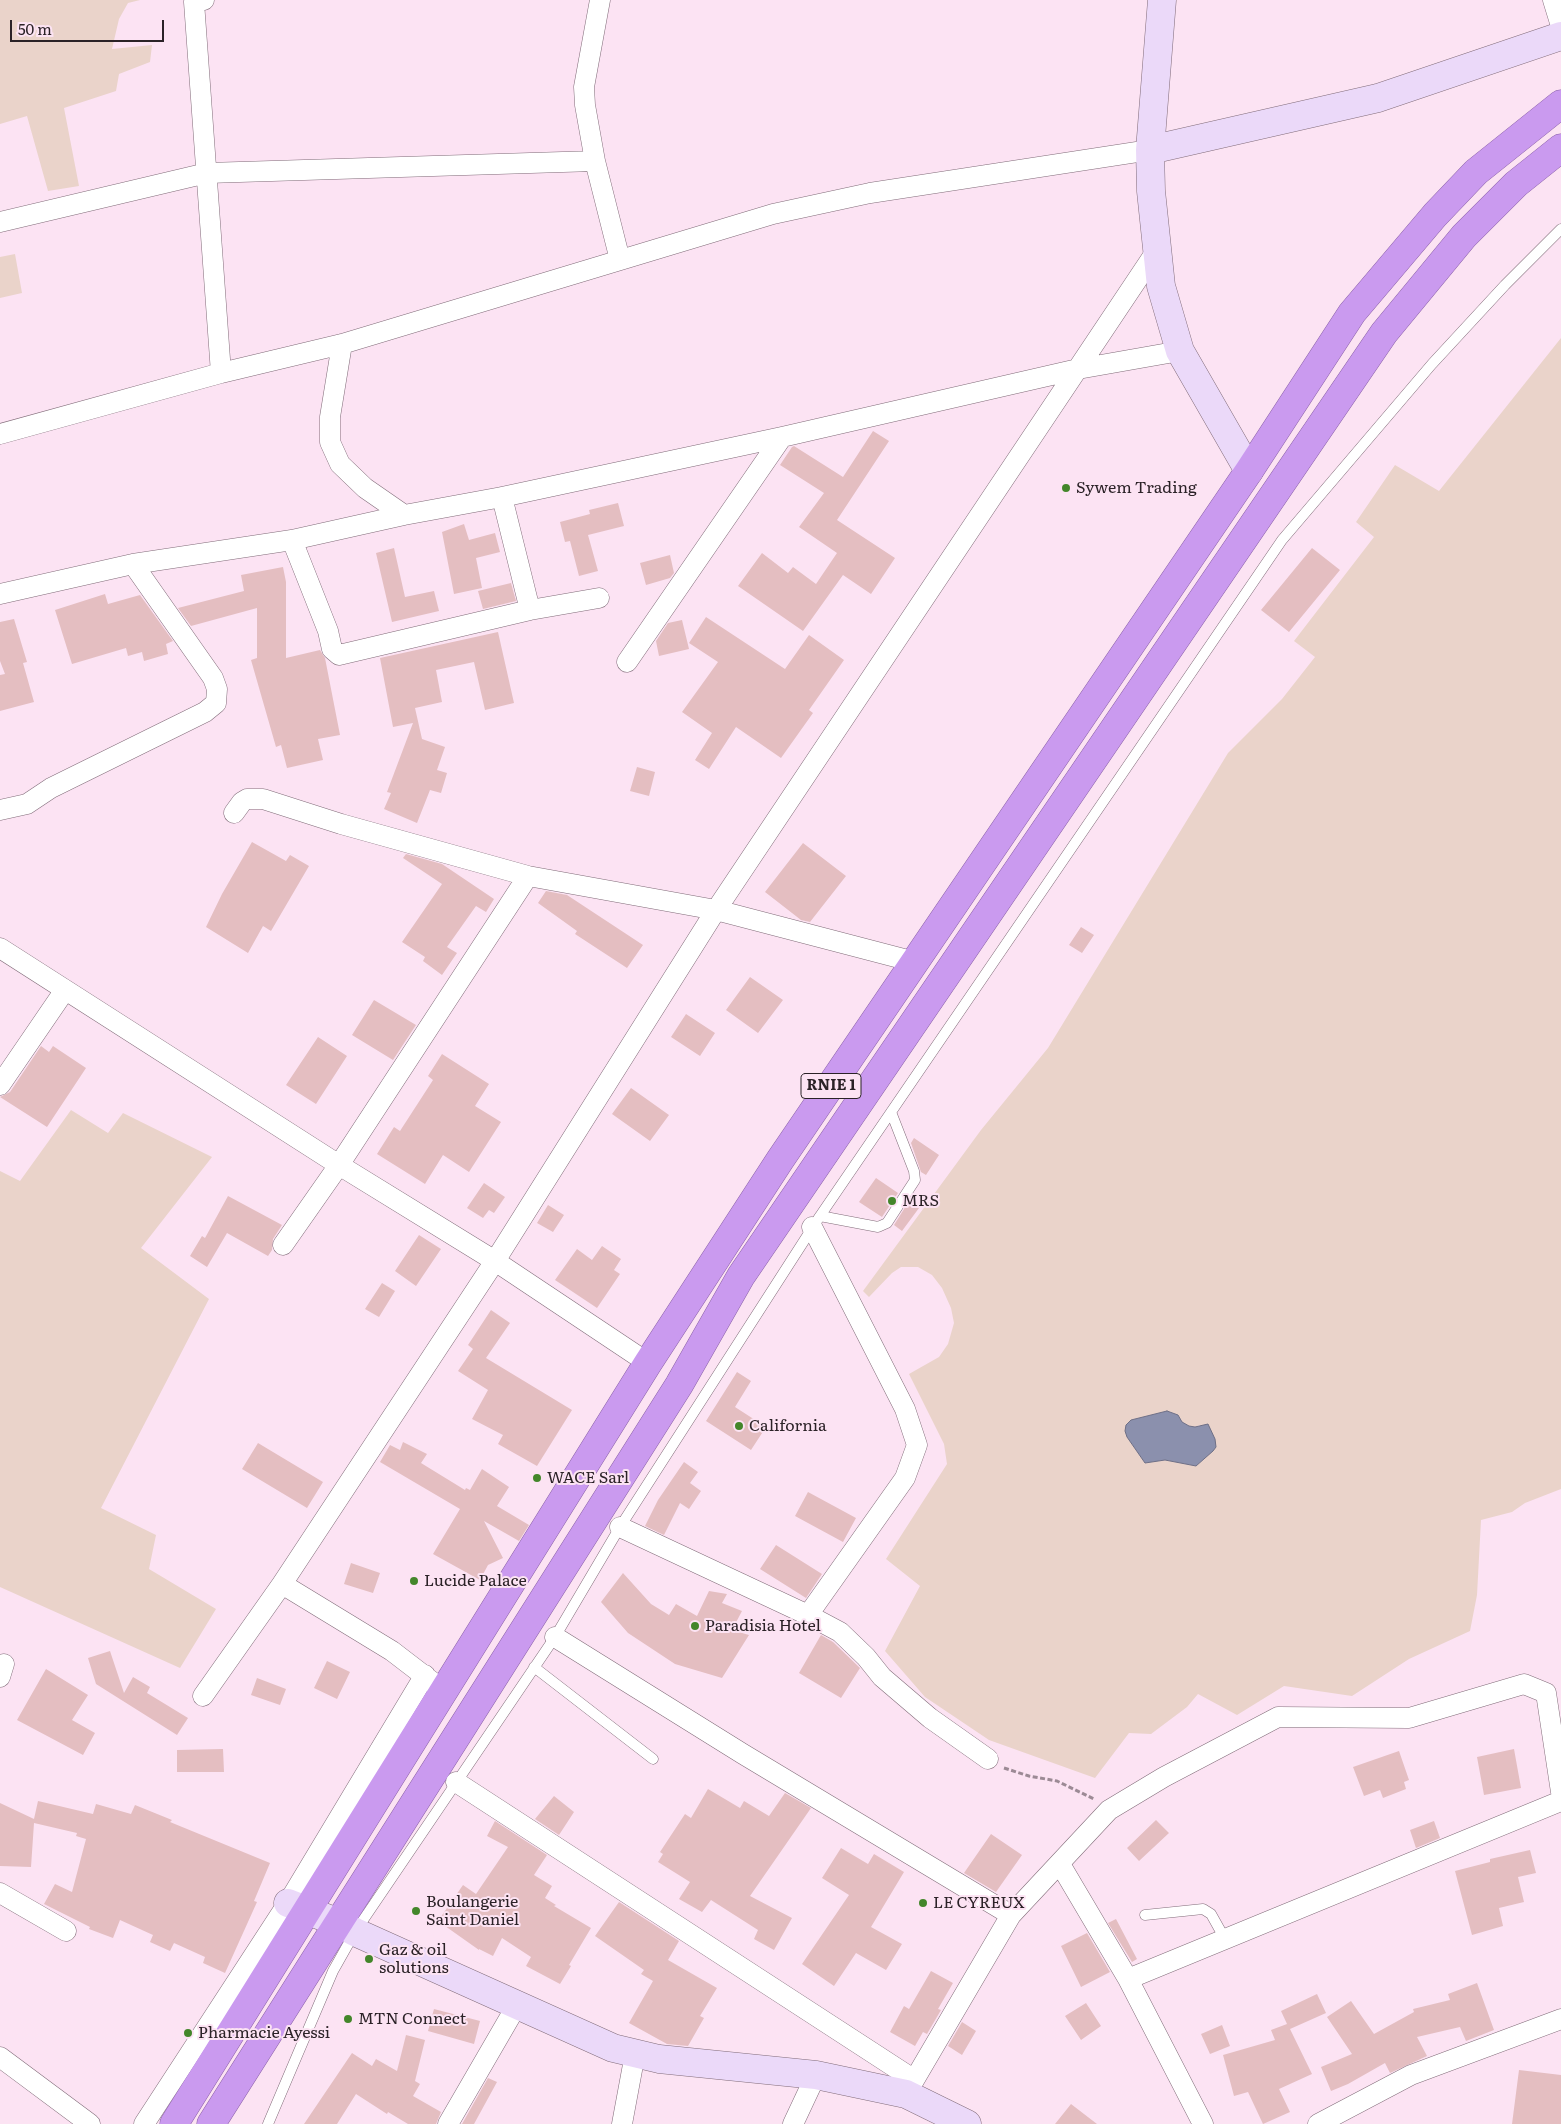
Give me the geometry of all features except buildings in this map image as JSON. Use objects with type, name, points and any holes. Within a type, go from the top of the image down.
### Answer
[{"type":"highway","name":"RNIE 1","points":[[174,2124],[298,1907],[434,1683],[648,1363],[780,1160],[1249,471],[1352,313],[1476,172],[1561,104]]},
{"type":"highway","name":"RNIE 1","points":[[211,2124],[347,1928],[679,1384],[741,1276],[1384,333],[1464,236],[1516,184],[1561,148]]},
{"type":"main road","points":[[1162,0],[1150,150],[1151,191],[1161,286],[1180,351],[1249,471]]},
{"type":"main road","points":[[1150,150],[1378,98],[1561,36]]},
{"type":"main road","points":[[298,1907],[613,2048],[659,2059],[910,2086],[966,2124]]},
{"type":"street","points":[[204,0],[194,2],[221,373]]},
{"type":"street","points":[[600,0],[584,87],[585,105],[595,161],[620,260]]},
{"type":"street","points":[[1553,0],[1561,26]]},
{"type":"street","points":[[0,434],[221,373],[342,344],[773,214],[870,193],[1150,150]]},
{"type":"street","points":[[0,222],[207,173],[595,161]]},
{"type":"street","points":[[203,1696],[282,1584],[495,1261],[716,910],[1157,250]]},
{"type":"street","points":[[342,344],[330,417],[330,442],[340,464],[365,488],[404,515]]},
{"type":"street","points":[[0,594],[133,564],[292,540],[404,515],[502,497],[782,437],[1078,370],[1180,351]]},
{"type":"street","points":[[628,662],[782,437]]},
{"type":"street","points":[[502,497],[530,610]]},
{"type":"street","points":[[292,540],[328,631],[332,649],[339,655],[530,610],[599,598]]},
{"type":"street","points":[[0,810],[27,804],[51,788],[205,712],[216,703],[217,689],[213,678],[133,564]]},
{"type":"street","points":[[234,813],[242,802],[247,799],[263,799],[340,824],[528,876],[716,910],[914,962]]},
{"type":"street","points":[[283,1245],[339,1165],[528,876]]},
{"type":"street","points":[[0,948],[339,1165],[495,1261],[648,1363]]},
{"type":"street","points":[[0,1085],[66,990]]},
{"type":"street","points":[[808,1615],[906,1478],[917,1445],[905,1409],[816,1221]]},
{"type":"street","points":[[620,1527],[808,1615],[840,1632],[866,1657],[882,1677],[952,1735],[988,1759]]},
{"type":"street","points":[[282,1584],[392,1651],[434,1683]]},
{"type":"street","points":[[555,1637],[751,1759],[1011,1915]]},
{"type":"street","points":[[456,1782],[910,2086],[1011,1915],[1109,1810],[1164,1777],[1278,1718],[1409,1718],[1524,1684],[1546,1693],[1561,1792]]},
{"type":"street","points":[[1128,1979],[1561,1801]]},
{"type":"street","points":[[1060,1864],[1128,1979],[1203,2124]]},
{"type":"street","points":[[0,1893],[66,1930]]},
{"type":"street","points":[[144,2124],[298,1907]]},
{"type":"street","points":[[448,2124],[516,2005]]},
{"type":"street","points":[[1318,2124],[1411,2075],[1561,2019]]},
{"type":"street","points":[[622,2124],[635,2054]]},
{"type":"street","points":[[0,2057],[90,2124]]},
{"type":"street","points":[[793,2124],[816,2075]]},
{"type":"lane","points":[[268,2124],[333,1971],[347,1928],[456,1782],[555,1637],[620,1527],[816,1221],[1282,540],[1432,364],[1505,285],[1561,229]]},
{"type":"lane","points":[[816,1221],[878,1227],[887,1223],[915,1180],[914,1171],[891,1112]]},
{"type":"lane","points":[[534,1667],[652,1759]]},
{"type":"lane","points":[[1145,1915],[1203,1909],[1211,1914],[1225,1939]]},
{"type":"path","points":[[988,1759],[1007,1770],[1057,1781],[1093,1798],[1109,1810]]},
{"type":"shaded area","points":[[0,0],[140,0],[128,3],[119,19],[112,49],[152,45],[150,62],[119,74],[116,91],[64,108],[79,186],[48,191],[27,116],[0,124]]},
{"type":"shaded area","points":[[15,254],[22,293],[0,298],[0,257]]},
{"type":"shaded area","points":[[1561,338],[1561,1489],[1525,1503],[1512,1512],[1481,1520],[1477,1595],[1470,1631],[1409,1659],[1352,1696],[1284,1686],[1237,1715],[1198,1694],[1187,1707],[1151,1734],[1129,1733],[1095,1778],[989,1740],[925,1697],[885,1651],[920,1586],[886,1559],[947,1464],[944,1444],[909,1374],[939,1357],[948,1344],[954,1323],[951,1308],[942,1288],[932,1275],[918,1267],[901,1267],[892,1273],[869,1297],[863,1291],[981,1130],[1048,1048],[1228,753],[1282,699],[1315,657],[1294,641],[1374,537],[1356,522],[1395,465],[1439,491]],"holes":[[[1167,1411],[1178,1415],[1182,1422],[1189,1426],[1195,1427],[1200,1425],[1216,1447],[1196,1466],[1165,1460],[1145,1463],[1127,1437],[1131,1420]]]},
{"type":"shaded area","points":[[71,1110],[108,1133],[123,1113],[212,1157],[141,1248],[209,1299],[101,1508],[156,1535],[149,1569],[216,1609],[180,1668],[0,1587],[0,1171],[20,1181]]},
{"type":"water","points":[[1167,1411],[1178,1415],[1182,1422],[1189,1426],[1195,1427],[1208,1424],[1215,1439],[1216,1447],[1196,1466],[1165,1460],[1145,1463],[1127,1437],[1126,1425],[1131,1420]]},
{"type":"place","name":"Sywem Trading","points":[[1066,488]]},
{"type":"place","name":"MRS","points":[[892,1201]]},
{"type":"place","name":"California","points":[[739,1426]]},
{"type":"place","name":"WACE Sarl","points":[[537,1478]]},
{"type":"place","name":"Lucide Palace","points":[[414,1581]]},
{"type":"place","name":"Paradisia Hotel","points":[[695,1626]]},
{"type":"place","name":"LE CYREUX","points":[[923,1903]]},
{"type":"place","name":"Boulangerie Saint Daniel","points":[[416,1911]]},
{"type":"place","name":"Gaz & oil solutions","points":[[369,1959]]},
{"type":"place","name":"MTN Connect","points":[[348,2019]]},
{"type":"place","name":"Pharmacie Ayessi","points":[[188,2033]]}]
